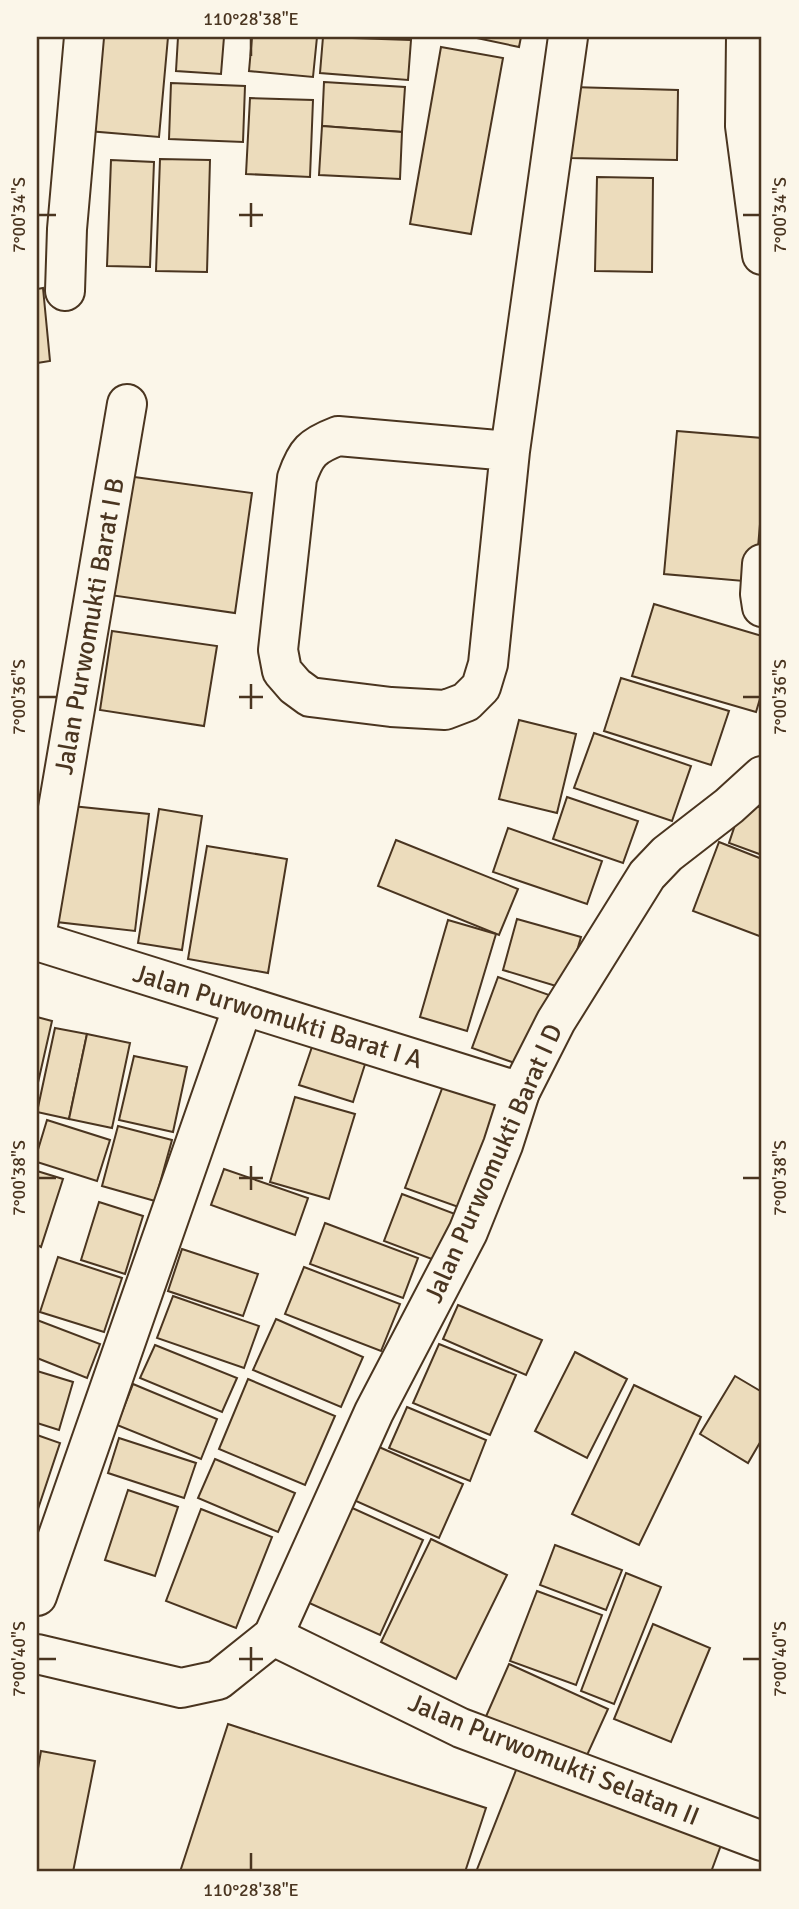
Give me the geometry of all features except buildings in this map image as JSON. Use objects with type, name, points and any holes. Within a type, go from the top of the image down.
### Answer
[{"type":"street","points":[[65,291],[67,229],[84,37]]},
{"type":"street","points":[[510,451],[338,436],[317,444],[303,458],[297,478],[278,650],[282,671],[295,686],[310,696],[391,707],[445,710],[466,702],[481,687],[488,664],[510,451],[568,37]]},
{"type":"street","points":[[746,37],[745,126],[762,255]]},
{"type":"street","name":"Jalan Purwomukti Barat I B","points":[[37,931],[127,404]]},
{"type":"street","points":[[762,564],[762,607]]},
{"type":"street","name":"Jalan Purwomukti Barat I D","points":[[273,1636],[374,1412],[468,1232],[503,1144],[520,1092],[556,1021],[647,875],[667,854],[759,783]]},
{"type":"street","name":"Jalan Purwomukti Barat I A","points":[[37,940],[520,1092]]},
{"type":"street","points":[[37,1596],[243,1006]]},
{"type":"street","points":[[37,1654],[181,1688],[218,1680],[273,1636]]},
{"type":"street","name":"Jalan Purwomukti Selatan II","points":[[273,1636],[461,1728],[762,1839]]}]
